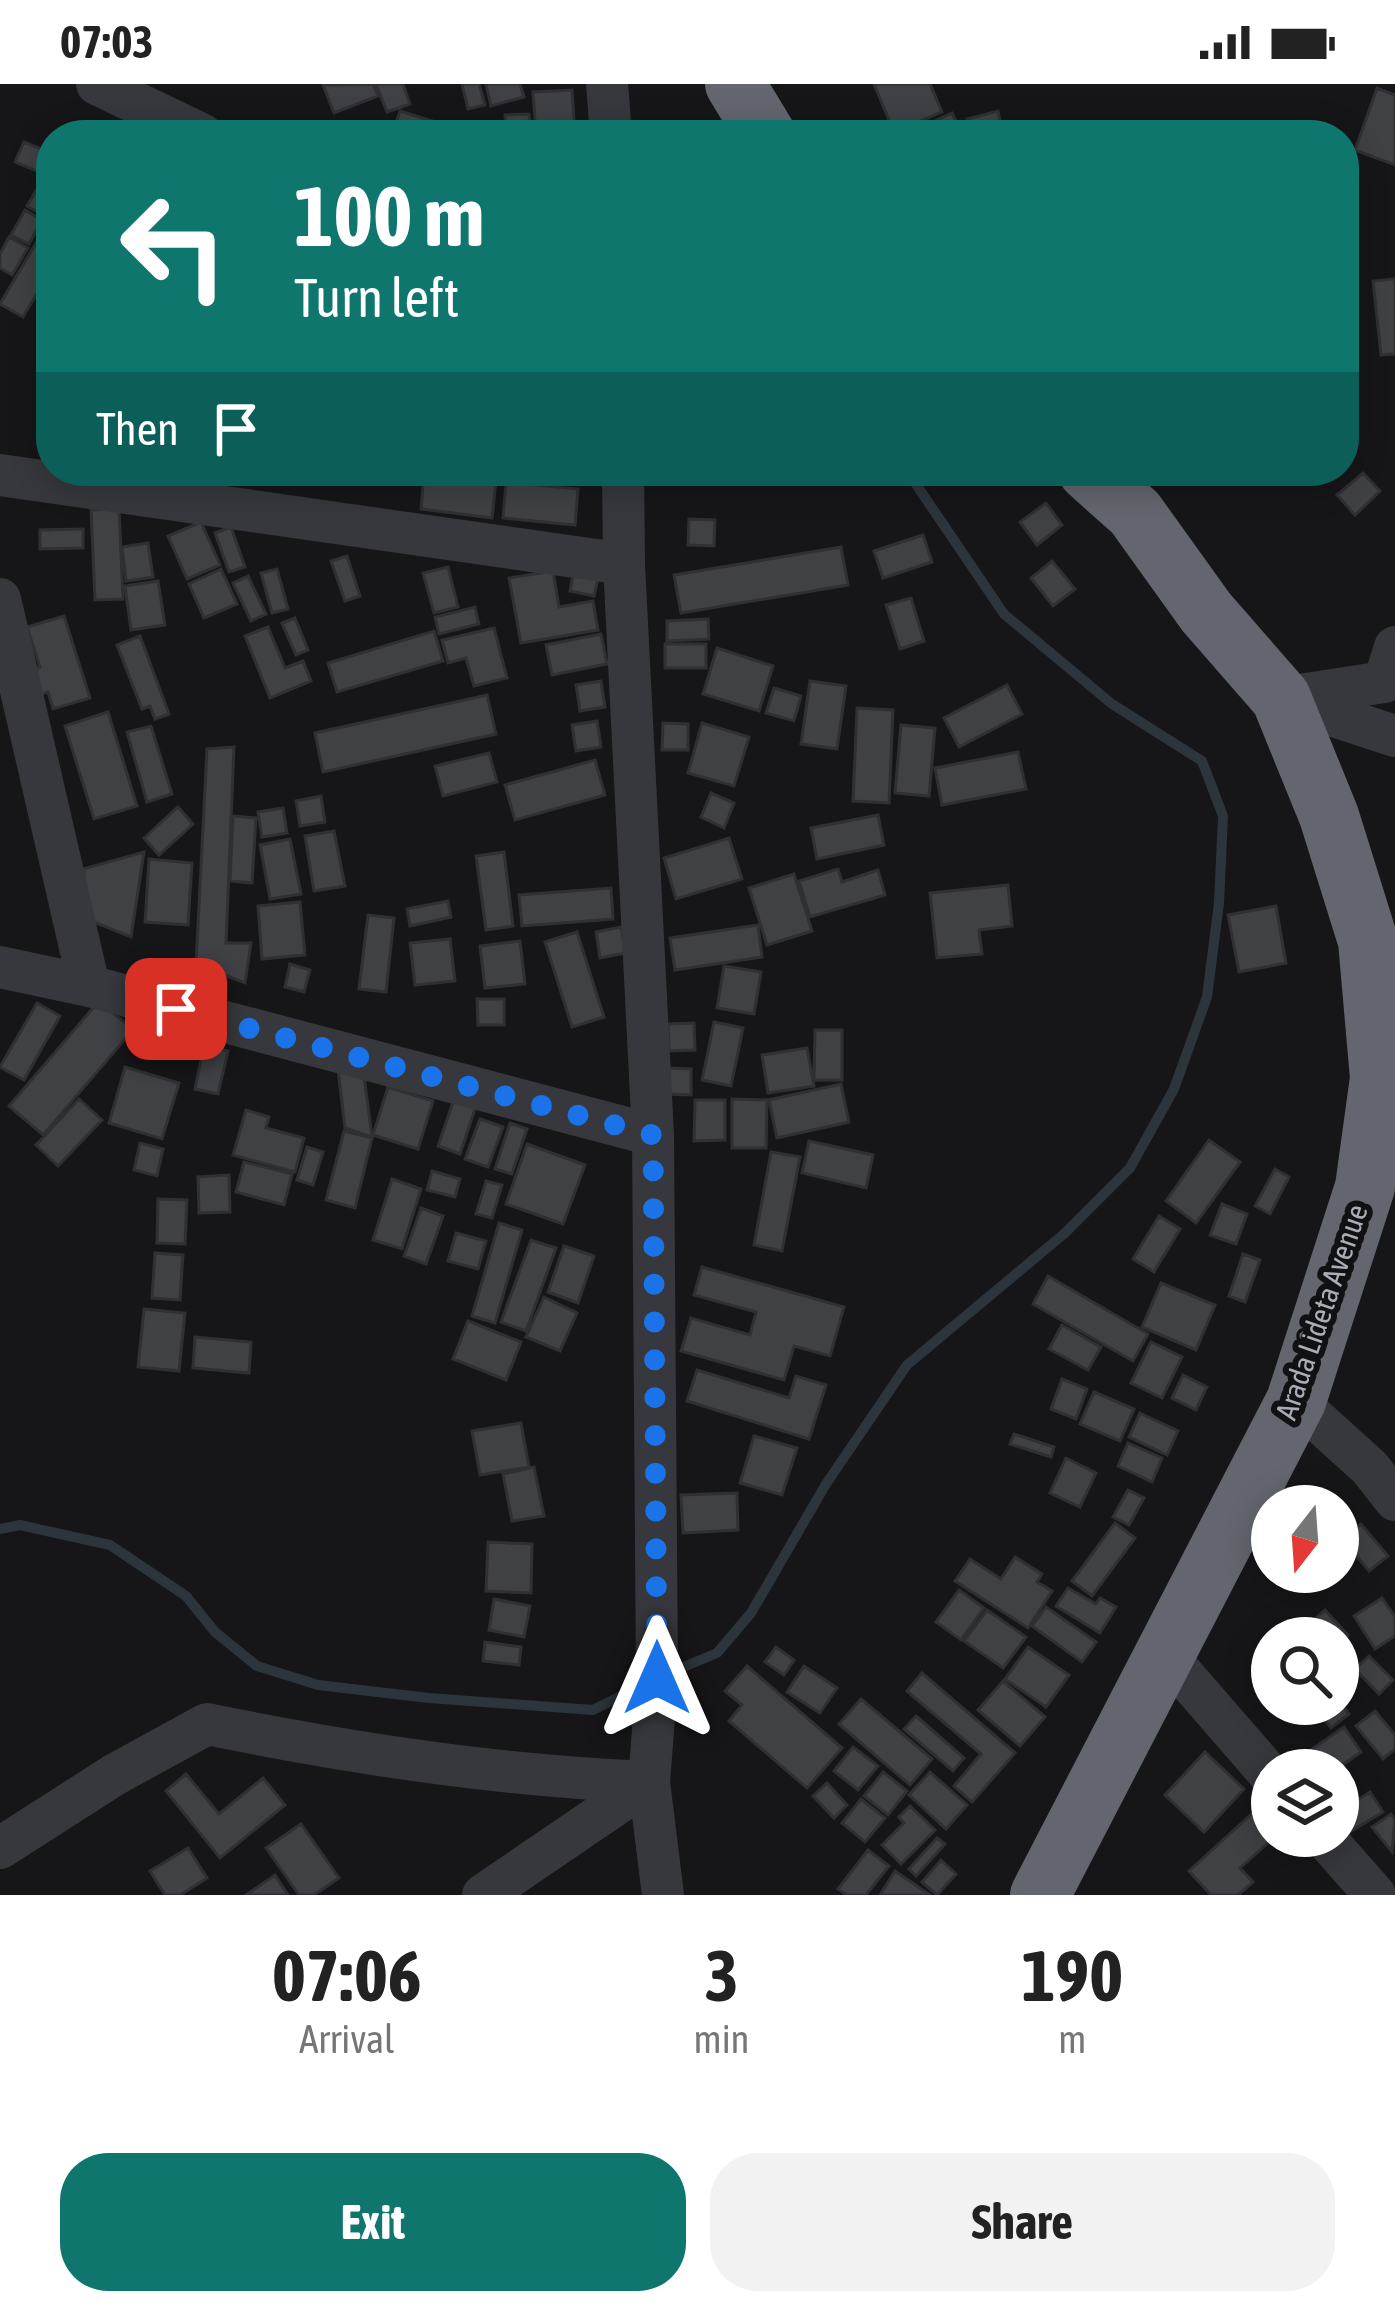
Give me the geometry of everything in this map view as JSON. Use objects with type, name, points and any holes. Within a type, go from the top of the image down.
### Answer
[{"type":"highway","points":[[735,84],[757,120]]},
{"type":"highway","name":"Arada Lideta Avenue","points":[[1040,1895],[1296,1401],[1365,1187],[1381,1078],[1368,941],[1329,816],[1281,698],[1206,612],[1135,513],[1105,486]]},
{"type":"street","points":[[98,84],[172,120]]},
{"type":"street","points":[[607,84],[609,120]]},
{"type":"street","points":[[0,475],[36,480]]},
{"type":"street","points":[[77,486],[624,564]]},
{"type":"street","points":[[623,486],[653,1135],[657,1678],[649,1782],[663,1895]]},
{"type":"street","points":[[0,599],[88,986]]},
{"type":"street","points":[[1281,698],[1384,682],[1394,654]]},
{"type":"street","points":[[1281,698],[1395,736]]},
{"type":"street","points":[[0,967],[653,1135]]},
{"type":"street","points":[[1296,1401],[1386,1473]]},
{"type":"street","points":[[1166,1655],[1251,1753]]},
{"type":"street","points":[[0,1848],[114,1775],[207,1724],[328,1749],[556,1778],[649,1782]]},
{"type":"street","points":[[483,1895],[649,1782]]},
{"type":"street","points":[[1342,1857],[1375,1895]]},
{"type":"building","points":[[373,84],[378,96],[334,113],[323,85]]},
{"type":"building","points":[[376,84],[403,84],[410,104],[387,112]]},
{"type":"building","points":[[462,84],[479,84],[485,105],[468,109]]},
{"type":"building","points":[[486,84],[520,84],[524,97],[491,106]]},
{"type":"building","points":[[874,84],[930,84],[942,112],[923,120],[889,120]]},
{"type":"building","points":[[1377,88],[1395,95],[1395,165],[1359,152]]},
{"type":"building","points":[[572,90],[574,120],[535,120],[533,92]]},
{"type":"building","points":[[400,111],[429,120],[397,120]]},
{"type":"building","points":[[998,111],[1000,120],[967,120]]},
{"type":"building","points":[[529,114],[530,120],[505,120],[505,115]]},
{"type":"building","points":[[24,142],[36,147],[36,171],[15,162]]},
{"type":"building","points":[[36,191],[36,211],[27,206]]},
{"type":"building","points":[[25,210],[36,216],[29,244],[11,235]]},
{"type":"building","points":[[9,237],[28,248],[12,275],[0,268],[0,254]]},
{"type":"building","points":[[36,243],[36,295],[23,317],[0,304]]},
{"type":"building","points":[[1395,279],[1395,354],[1381,355],[1373,281]]},
{"type":"building","points":[[1363,473],[1380,491],[1355,515],[1337,495],[1348,486],[1359,486]]},
{"type":"building","points":[[423,486],[496,486],[492,518],[421,509]]},
{"type":"building","points":[[506,486],[578,489],[575,525],[503,518]]},
{"type":"building","points":[[1046,503],[1062,525],[1037,545],[1020,522]]},
{"type":"building","points":[[119,509],[123,599],[95,600],[91,510]]},
{"type":"building","points":[[689,519],[715,520],[714,546],[688,545]]},
{"type":"building","points":[[201,522],[220,565],[187,579],[168,536]]},
{"type":"building","points":[[231,527],[245,567],[229,572],[215,533]]},
{"type":"building","points":[[83,529],[83,548],[40,549],[40,530]]},
{"type":"building","points":[[923,535],[932,562],[883,578],[874,551]]},
{"type":"building","points":[[148,543],[153,577],[126,581],[122,547]]},
{"type":"building","points":[[841,547],[848,585],[681,613],[674,575]]},
{"type":"building","points":[[347,556],[360,596],[345,601],[331,561]]},
{"type":"building","points":[[1052,561],[1075,589],[1053,606],[1031,578]]},
{"type":"building","points":[[575,565],[600,570],[594,596],[570,591]]},
{"type":"building","points":[[448,567],[458,607],[434,613],[423,573]]},
{"type":"building","points":[[221,569],[237,604],[204,618],[189,584]]},
{"type":"building","points":[[277,569],[288,609],[272,613],[261,573]]},
{"type":"building","points":[[553,571],[559,607],[593,601],[598,630],[521,643],[509,578]]},
{"type":"building","points":[[248,576],[266,614],[251,621],[233,583]]},
{"type":"building","points":[[158,581],[165,625],[131,630],[125,586]]},
{"type":"building","points":[[911,598],[924,641],[900,649],[886,605]]},
{"type":"building","points":[[475,607],[479,624],[439,634],[435,617]]},
{"type":"building","points":[[64,616],[90,698],[53,709],[48,692],[33,697],[25,672],[40,667],[27,627]]},
{"type":"building","points":[[295,618],[308,650],[296,655],[282,623]]},
{"type":"building","points":[[708,619],[709,639],[667,641],[667,621]]},
{"type":"building","points":[[268,627],[285,668],[303,661],[311,681],[270,698],[245,636]]},
{"type":"building","points":[[494,628],[507,678],[474,686],[466,658],[448,663],[442,640]]},
{"type":"building","points":[[434,631],[443,661],[337,692],[328,663]]},
{"type":"building","points":[[601,634],[607,664],[552,675],[546,645]]},
{"type":"building","points":[[140,636],[169,714],[155,719],[150,706],[142,709],[117,645]]},
{"type":"building","points":[[665,644],[706,644],[706,668],[665,668]]},
{"type":"building","points":[[717,648],[773,666],[759,711],[703,694]]},
{"type":"building","points":[[601,681],[605,707],[580,711],[576,685]]},
{"type":"building","points":[[810,681],[846,686],[837,749],[801,744]]},
{"type":"building","points":[[1007,685],[1022,714],[959,747],[944,718]]},
{"type":"building","points":[[774,688],[801,696],[794,721],[766,713]]},
{"type":"building","points":[[487,695],[496,734],[323,772],[315,733]]},
{"type":"building","points":[[857,708],[893,710],[889,803],[853,801]]},
{"type":"building","points":[[108,712],[137,806],[94,819],[65,726]]},
{"type":"building","points":[[597,721],[601,747],[576,751],[572,725]]},
{"type":"building","points":[[663,723],[688,724],[688,750],[662,750]]},
{"type":"building","points":[[702,723],[749,737],[734,786],[688,773]]},
{"type":"building","points":[[901,725],[935,728],[929,796],[895,793]]},
{"type":"building","points":[[151,726],[172,794],[147,802],[127,732]]},
{"type":"building","points":[[234,747],[226,943],[251,943],[245,983],[196,964],[207,749]]},
{"type":"building","points":[[1018,752],[1026,789],[942,805],[935,768]]},
{"type":"building","points":[[489,753],[497,782],[443,796],[435,766]]},
{"type":"building","points":[[595,760],[605,795],[515,820],[505,785]]},
{"type":"building","points":[[711,793],[734,803],[724,828],[701,817]]},
{"type":"building","points":[[321,796],[325,822],[300,826],[296,801]]},
{"type":"building","points":[[178,807],[193,824],[159,855],[144,838]]},
{"type":"building","points":[[283,808],[287,833],[262,837],[258,812]]},
{"type":"building","points":[[878,815],[884,845],[817,859],[811,828]]},
{"type":"building","points":[[233,816],[256,818],[252,883],[230,881]]},
{"type":"building","points":[[334,831],[345,886],[314,891],[305,836]]},
{"type":"building","points":[[729,838],[742,879],[676,899],[664,858]]},
{"type":"building","points":[[290,839],[301,894],[270,899],[260,845]]},
{"type":"building","points":[[144,852],[131,937],[91,921],[83,869]]},
{"type":"building","points":[[504,852],[513,926],[486,930],[476,856]]},
{"type":"building","points":[[149,859],[192,863],[188,925],[145,922]]},
{"type":"building","points":[[838,869],[842,882],[878,870],[885,895],[810,917],[799,881]]},
{"type":"building","points":[[794,874],[812,931],[767,945],[749,888]]},
{"type":"building","points":[[1008,885],[1012,926],[979,930],[982,954],[937,958],[930,893]]},
{"type":"building","points":[[611,888],[613,919],[522,926],[519,895]]},
{"type":"building","points":[[448,901],[451,917],[410,926],[407,909]]},
{"type":"building","points":[[300,902],[305,955],[262,959],[258,906]]},
{"type":"building","points":[[1276,906],[1286,963],[1239,972],[1228,915]]},
{"type":"building","points":[[368,915],[394,918],[386,992],[359,989]]},
{"type":"building","points":[[758,925],[762,957],[675,970],[670,938]]},
{"type":"building","points":[[621,927],[626,953],[600,958],[596,932]]},
{"type":"building","points":[[577,932],[604,1017],[572,1027],[545,942]]},
{"type":"building","points":[[450,939],[455,981],[415,985],[410,943]]},
{"type":"building","points":[[520,941],[525,984],[485,988],[480,946]]},
{"type":"building","points":[[290,964],[310,970],[304,992],[285,987]]},
{"type":"building","points":[[724,966],[761,972],[754,1014],[717,1008]]},
{"type":"building","points":[[477,999],[504,999],[504,1025],[478,1025]]},
{"type":"building","points":[[99,1001],[133,1030],[43,1135],[9,1106]]},
{"type":"building","points":[[37,1003],[60,1016],[24,1080],[0,1067]]},
{"type":"building","points":[[714,1022],[743,1028],[731,1086],[702,1080]]},
{"type":"building","points":[[694,1023],[695,1050],[669,1051],[668,1024]]},
{"type":"building","points":[[143,1027],[161,1033],[154,1056],[136,1051]]},
{"type":"building","points":[[815,1030],[842,1030],[842,1080],[814,1080]]},
{"type":"building","points":[[204,1045],[228,1051],[218,1094],[195,1089]]},
{"type":"building","points":[[807,1048],[814,1086],[768,1093],[762,1055]]},
{"type":"building","points":[[125,1067],[179,1083],[162,1139],[109,1123]]},
{"type":"building","points":[[363,1068],[372,1137],[345,1128],[338,1070]]},
{"type":"building","points":[[666,1068],[691,1069],[691,1095],[665,1094]]},
{"type":"building","points":[[841,1084],[849,1122],[777,1138],[769,1100]]},
{"type":"building","points":[[388,1087],[433,1101],[418,1149],[373,1135]]},
{"type":"building","points":[[79,1099],[102,1120],[58,1166],[36,1145]]},
{"type":"building","points":[[454,1099],[476,1106],[460,1154],[438,1146]]},
{"type":"building","points":[[732,1099],[767,1100],[766,1148],[732,1148]]},
{"type":"building","points":[[695,1100],[725,1100],[725,1140],[694,1141]]},
{"type":"building","points":[[246,1110],[269,1117],[266,1128],[304,1138],[295,1172],[233,1155]]},
{"type":"building","points":[[480,1119],[503,1127],[488,1167],[465,1159]]},
{"type":"building","points":[[510,1123],[527,1129],[512,1174],[495,1169]]},
{"type":"building","points":[[344,1131],[372,1138],[355,1208],[326,1200]]},
{"type":"building","points":[[1209,1140],[1240,1162],[1196,1223],[1166,1201]]},
{"type":"building","points":[[809,1141],[873,1155],[866,1188],[802,1173]]},
{"type":"building","points":[[140,1143],[163,1149],[157,1176],[134,1170]]},
{"type":"building","points":[[527,1144],[585,1165],[563,1224],[506,1204]]},
{"type":"building","points":[[307,1147],[323,1152],[313,1185],[297,1180]]},
{"type":"building","points":[[771,1152],[800,1157],[782,1251],[754,1245]]},
{"type":"building","points":[[244,1162],[292,1174],[284,1205],[236,1192]]},
{"type":"building","points":[[1275,1169],[1289,1177],[1270,1214],[1255,1206]]},
{"type":"building","points":[[432,1171],[460,1179],[455,1197],[427,1190]]},
{"type":"building","points":[[229,1175],[230,1212],[199,1213],[198,1177]]},
{"type":"building","points":[[392,1179],[421,1189],[402,1249],[373,1240]]},
{"type":"building","points":[[486,1181],[502,1185],[492,1218],[476,1214]]},
{"type":"building","points":[[158,1199],[187,1200],[185,1244],[157,1243]]},
{"type":"building","points":[[1222,1204],[1247,1214],[1236,1244],[1210,1235]]},
{"type":"building","points":[[421,1208],[443,1216],[426,1264],[404,1256]]},
{"type":"building","points":[[1159,1216],[1180,1229],[1154,1272],[1133,1259]]},
{"type":"building","points":[[499,1223],[522,1230],[495,1323],[472,1316]]},
{"type":"building","points":[[456,1233],[486,1241],[478,1269],[448,1261]]},
{"type":"building","points":[[531,1240],[556,1248],[526,1331],[501,1322]]},
{"type":"building","points":[[564,1246],[594,1256],[578,1303],[548,1292]]},
{"type":"building","points":[[155,1253],[183,1255],[180,1300],[152,1298]]},
{"type":"building","points":[[1243,1254],[1260,1260],[1245,1302],[1229,1296]]},
{"type":"building","points":[[702,1267],[844,1307],[830,1356],[794,1346],[784,1380],[681,1351],[691,1318],[750,1335],[756,1312],[694,1295]]},
{"type":"building","points":[[1048,1276],[1148,1334],[1133,1361],[1033,1304]]},
{"type":"building","points":[[1161,1283],[1215,1305],[1196,1350],[1142,1327]]},
{"type":"building","points":[[544,1297],[577,1313],[560,1351],[526,1337]]},
{"type":"building","points":[[144,1309],[185,1313],[179,1371],[138,1367]]},
{"type":"building","points":[[468,1321],[521,1342],[506,1380],[453,1359]]},
{"type":"building","points":[[1062,1325],[1101,1347],[1088,1370],[1049,1349]]},
{"type":"building","points":[[195,1337],[251,1342],[249,1373],[193,1368]]},
{"type":"building","points":[[1151,1342],[1182,1357],[1162,1398],[1131,1383]]},
{"type":"building","points":[[697,1370],[789,1398],[796,1376],[826,1385],[809,1439],[687,1401]]},
{"type":"building","points":[[1183,1375],[1207,1387],[1196,1410],[1172,1398]]},
{"type":"building","points":[[1062,1379],[1087,1389],[1076,1419],[1051,1409]]},
{"type":"building","points":[[1094,1392],[1134,1409],[1120,1441],[1080,1424]]},
{"type":"building","points":[[1140,1413],[1178,1431],[1167,1455],[1129,1437]]},
{"type":"building","points":[[521,1423],[529,1467],[480,1475],[472,1431]]},
{"type":"building","points":[[1014,1434],[1054,1447],[1051,1457],[1010,1444]]},
{"type":"building","points":[[754,1436],[797,1448],[782,1495],[740,1483]]},
{"type":"building","points":[[1128,1443],[1162,1458],[1152,1482],[1118,1466]]},
{"type":"building","points":[[1066,1458],[1096,1473],[1080,1507],[1050,1493]]},
{"type":"building","points":[[534,1467],[544,1516],[512,1521],[503,1474]]},
{"type":"building","points":[[1128,1490],[1144,1498],[1129,1525],[1113,1517]]},
{"type":"building","points":[[737,1493],[738,1530],[683,1533],[681,1495]]},
{"type":"building","points":[[1115,1523],[1135,1538],[1092,1596],[1072,1581]]},
{"type":"building","points":[[1359,1526],[1388,1556],[1369,1571],[1359,1559]]},
{"type":"building","points":[[488,1542],[532,1544],[531,1593],[486,1591]]},
{"type":"building","points":[[1015,1557],[1042,1574],[1037,1582],[1052,1591],[1028,1628],[955,1581],[970,1559],[1001,1579]]},
{"type":"building","points":[[1068,1588],[1096,1604],[1100,1598],[1116,1607],[1100,1633],[1056,1606]]},
{"type":"building","points":[[959,1590],[984,1608],[961,1640],[936,1622]]},
{"type":"building","points":[[1382,1598],[1395,1617],[1395,1636],[1375,1649],[1359,1617],[1354,1616]]},
{"type":"building","points":[[494,1599],[530,1606],[524,1637],[489,1630]]},
{"type":"building","points":[[1046,1607],[1096,1642],[1082,1662],[1032,1626]]},
{"type":"building","points":[[987,1610],[1026,1637],[1003,1668],[964,1641]]},
{"type":"building","points":[[485,1642],[521,1647],[519,1665],[483,1661]]},
{"type":"building","points":[[776,1647],[794,1660],[784,1675],[765,1662]]},
{"type":"building","points":[[1028,1647],[1069,1675],[1046,1707],[1005,1679]]},
{"type":"building","points":[[1369,1656],[1393,1680],[1379,1694],[1359,1673],[1359,1665]]},
{"type":"building","points":[[747,1666],[842,1748],[807,1788],[729,1721],[742,1705],[725,1691]]},
{"type":"building","points":[[804,1666],[837,1688],[820,1713],[787,1692]]},
{"type":"building","points":[[922,1673],[1015,1753],[972,1802],[954,1786],[981,1754],[907,1691]]},
{"type":"building","points":[[1003,1681],[1045,1717],[1020,1746],[978,1710]]},
{"type":"building","points":[[861,1699],[932,1759],[910,1785],[839,1724]]},
{"type":"building","points":[[1375,1711],[1395,1735],[1395,1749],[1383,1759],[1356,1726]]},
{"type":"building","points":[[916,1716],[964,1758],[953,1771],[904,1729]]},
{"type":"building","points":[[1344,1727],[1359,1749],[1312,1749]]},
{"type":"building","points":[[853,1747],[878,1766],[858,1790],[834,1771]]},
{"type":"building","points":[[1205,1752],[1244,1789],[1204,1832],[1165,1795]]},
{"type":"building","points":[[883,1772],[907,1791],[888,1815],[864,1796]]},
{"type":"building","points":[[930,1772],[967,1805],[946,1829],[909,1795]]},
{"type":"building","points":[[186,1774],[219,1814],[263,1778],[285,1805],[220,1858],[166,1791]]},
{"type":"building","points":[[827,1783],[847,1805],[834,1818],[813,1796]]},
{"type":"building","points":[[1370,1792],[1383,1812],[1359,1826],[1359,1799]]},
{"type":"building","points":[[861,1799],[885,1818],[865,1842],[842,1823]]},
{"type":"building","points":[[910,1806],[935,1830],[901,1864],[882,1845],[904,1823],[899,1817]]},
{"type":"building","points":[[1251,1814],[1252,1857],[1240,1868],[1253,1882],[1238,1895],[1211,1895],[1189,1871]]},
{"type":"building","points":[[1391,1814],[1395,1820],[1392,1852],[1372,1827]]},
{"type":"building","points":[[301,1824],[339,1878],[314,1895],[299,1895],[266,1848]]},
{"type":"building","points":[[937,1838],[945,1844],[916,1876],[909,1869]]},
{"type":"building","points":[[188,1848],[207,1878],[180,1895],[165,1895],[150,1871]]},
{"type":"building","points":[[868,1850],[889,1866],[866,1895],[847,1895],[838,1889]]},
{"type":"building","points":[[941,1860],[956,1874],[937,1895],[922,1882]]},
{"type":"building","points":[[895,1871],[930,1895],[880,1895]]},
{"type":"building","points":[[275,1875],[288,1895],[246,1895]]},
{"type":"waterway","points":[[669,1673],[717,1653],[751,1613],[826,1484],[907,1365],[1065,1233],[1130,1168],[1174,1089],[1207,997],[1219,903],[1223,816],[1202,761],[1112,704],[1004,614],[917,486]]},
{"type":"waterway","points":[[0,1529],[20,1525],[110,1545],[186,1596],[215,1632],[257,1666],[318,1685],[593,1710],[647,1683]]},
{"type":"route","points":[[176,1009],[653,1135],[657,1678]]}]
